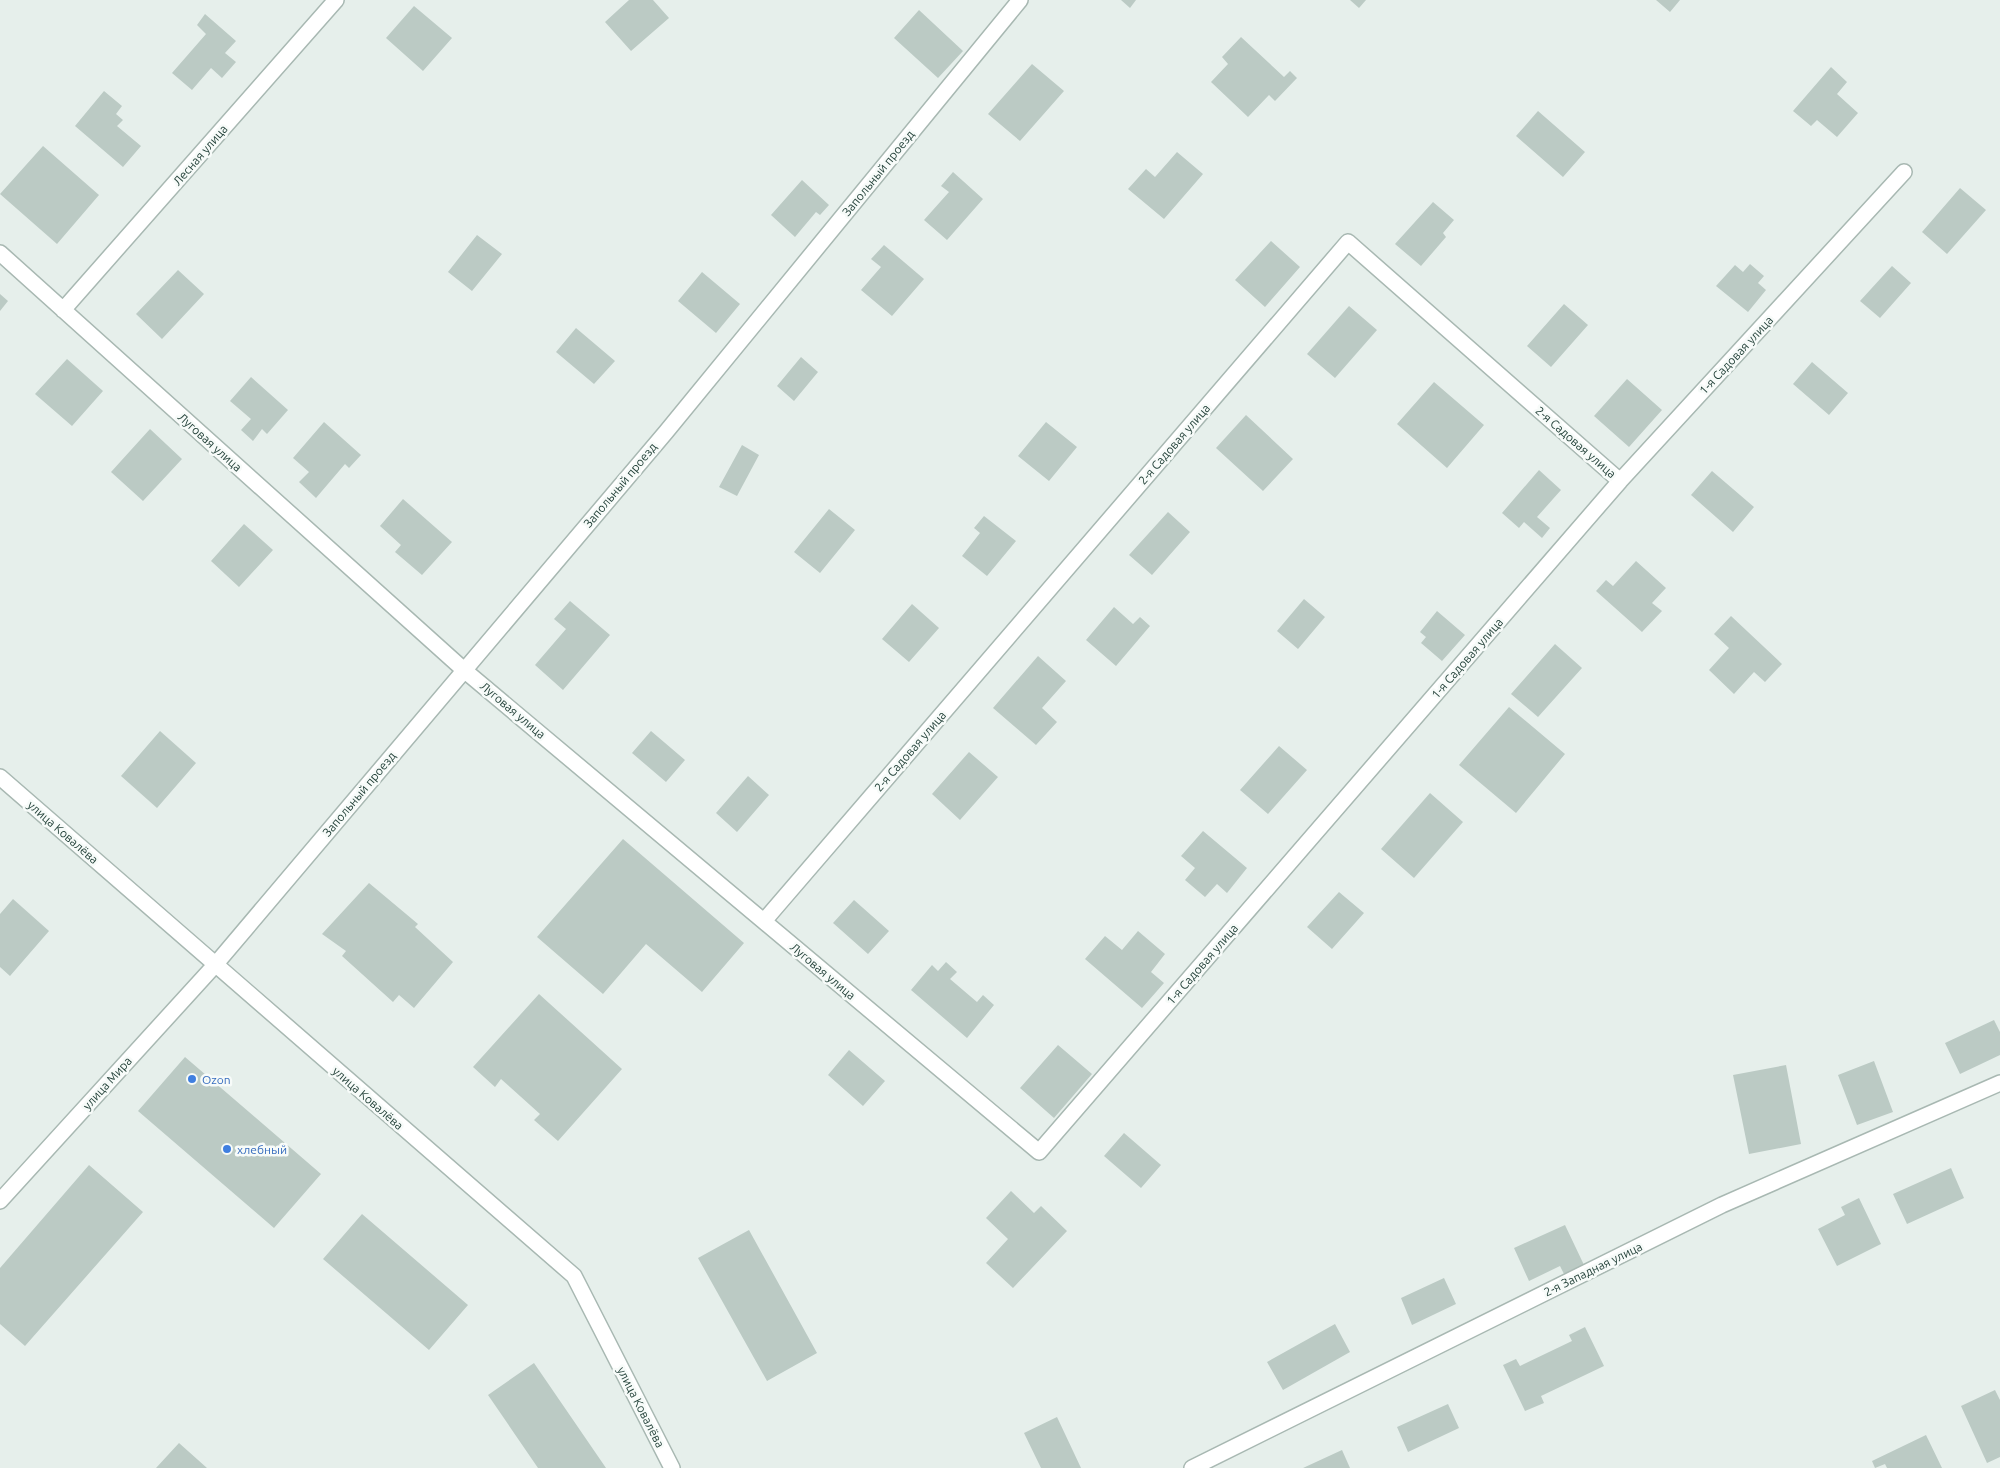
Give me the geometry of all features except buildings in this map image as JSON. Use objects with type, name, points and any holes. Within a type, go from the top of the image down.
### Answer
[{"type":"street","name":"Лесная улица","points":[[63,310],[336,0]]},
{"type":"street","name":"Запольный проезд","points":[[215,965],[672,424],[1020,0]]},
{"type":"street","name":"1-я Садовая улица","points":[[1040,1152],[1620,481],[1904,172]]},
{"type":"street","name":"2-я Садовая улица","points":[[764,921],[1348,242],[1620,481]]},
{"type":"street","name":"Луговая улица","points":[[0,253],[464,670],[1040,1152]]},
{"type":"street","name":"улица Ковалёва","points":[[0,777],[574,1276],[672,1468]]},
{"type":"street","name":"улица Мира","points":[[0,1201],[215,965]]},
{"type":"street","name":"2-я Западная улица","points":[[1192,1468],[1722,1205],[2000,1084]]},
{"type":"place","name":"Ozon","points":[[192,1079]]},
{"type":"place","name":"хлебный","points":[[227,1149]]}]
